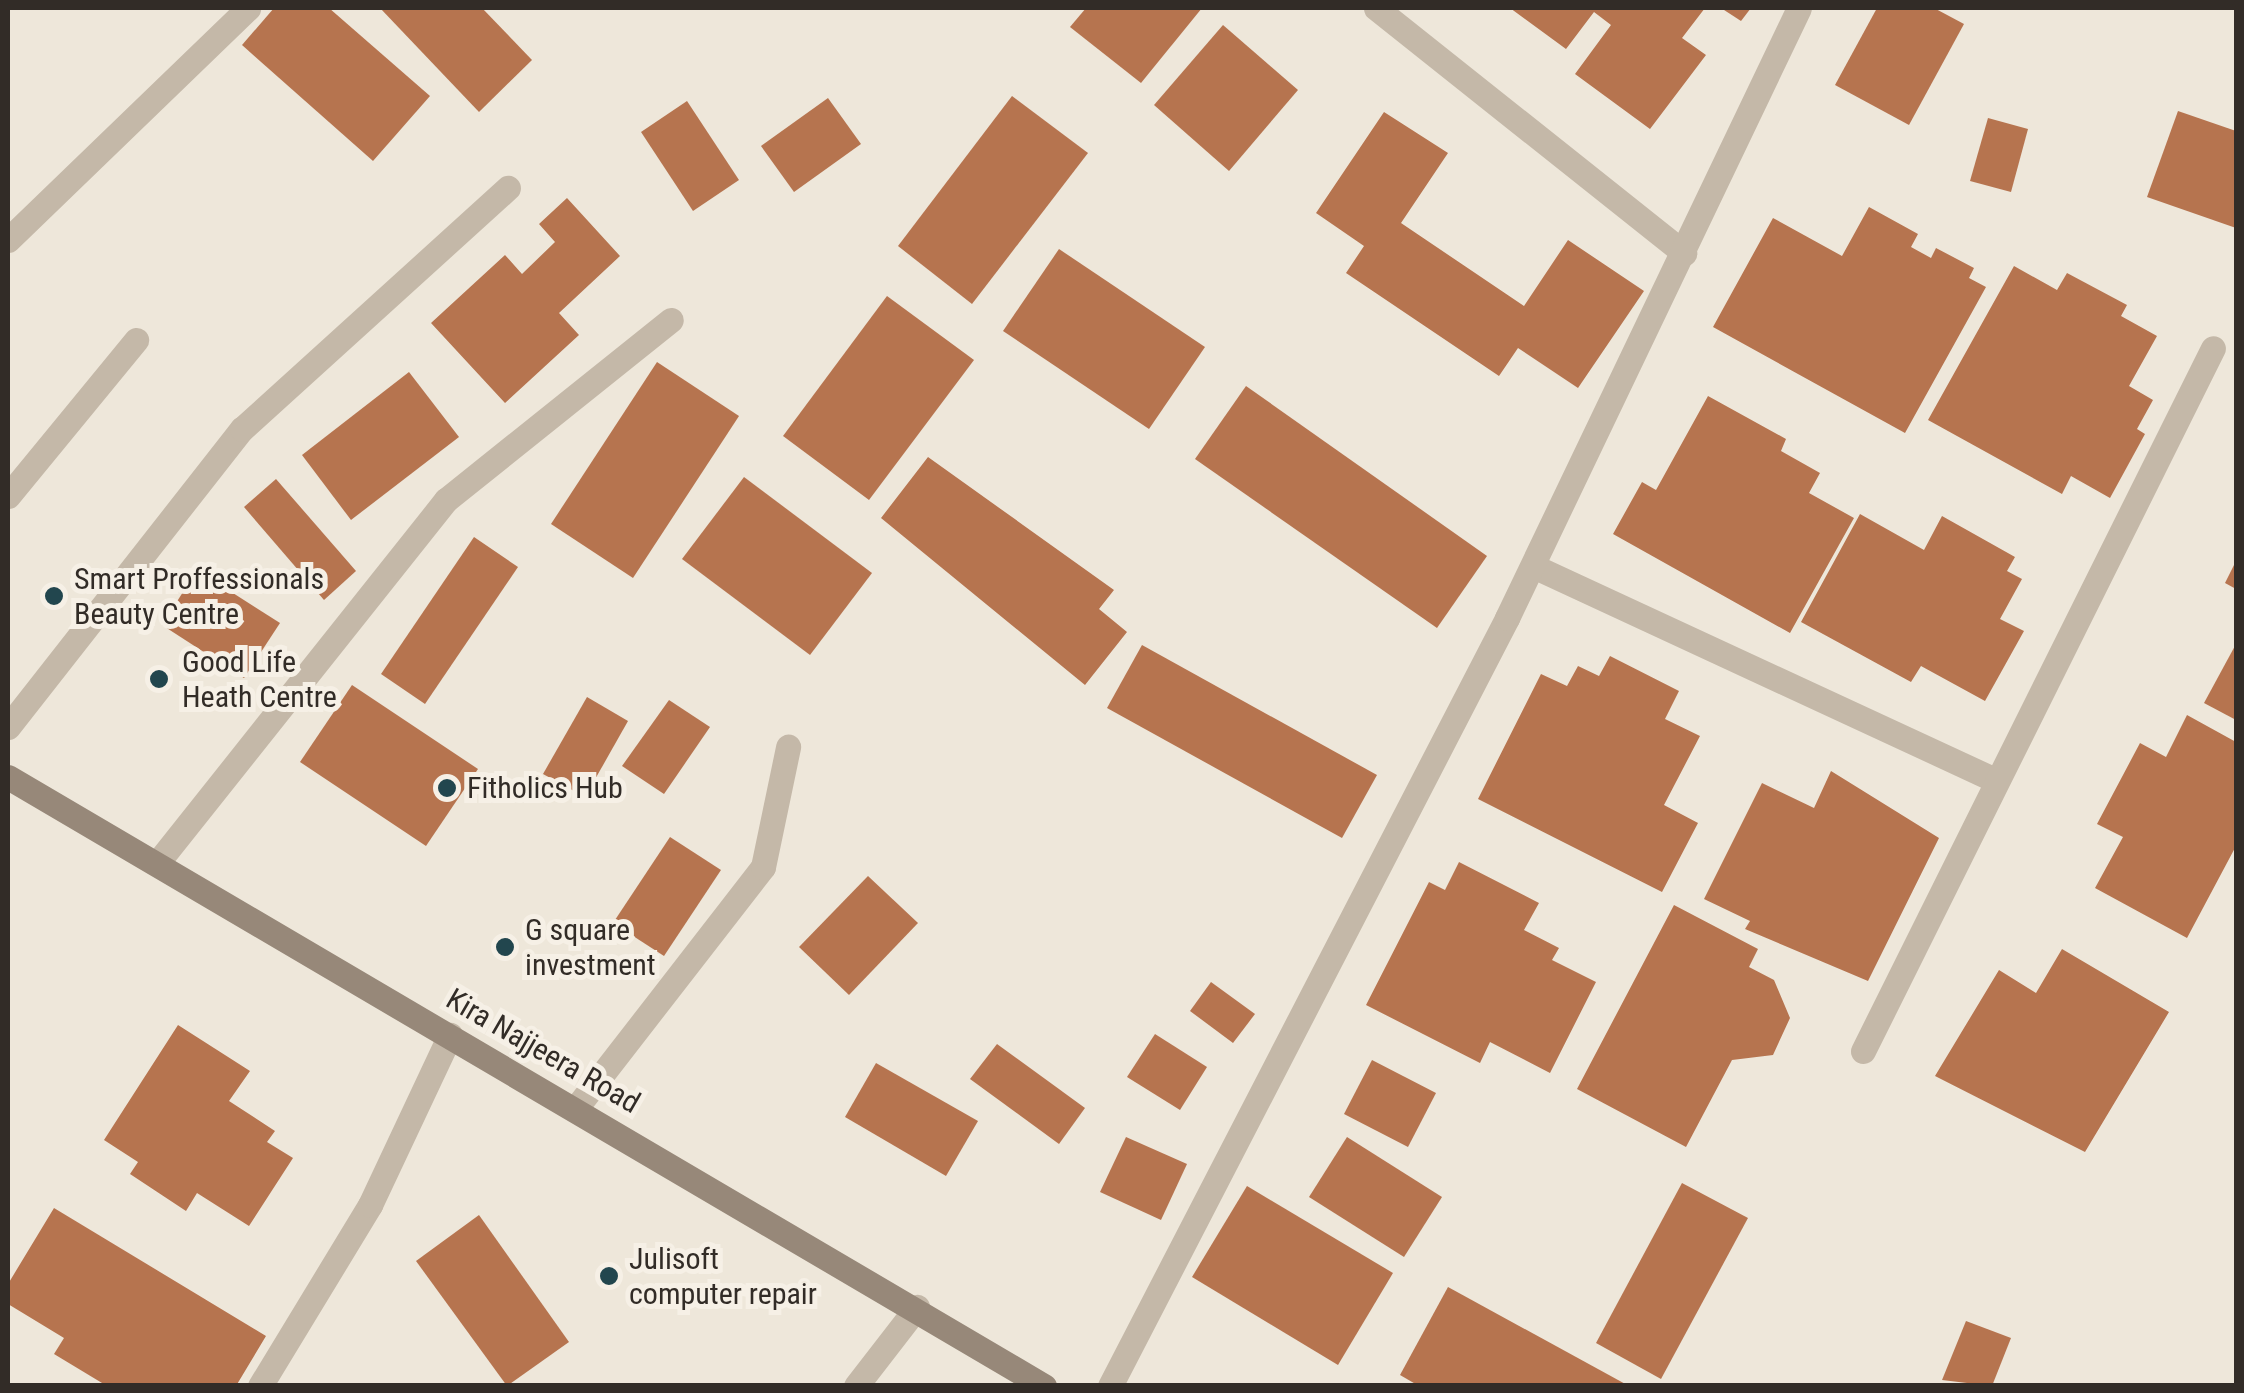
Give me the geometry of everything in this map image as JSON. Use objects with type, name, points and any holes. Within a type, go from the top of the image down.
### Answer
[{"type":"main road","name":"Kira Najjeera Road","points":[[8,777],[917,1307],[1044,1386]]},
{"type":"street","points":[[8,240],[248,8]]},
{"type":"street","points":[[1376,8],[1684,253]]},
{"type":"street","points":[[1110,1386],[1532,566],[1800,8]]},
{"type":"street","points":[[8,727],[242,429],[508,188]]},
{"type":"street","points":[[158,862],[446,500],[671,320]]},
{"type":"street","points":[[8,496],[136,340]]},
{"type":"street","points":[[1863,1051],[1992,779],[2213,348]]},
{"type":"street","points":[[1532,566],[1992,779]]},
{"type":"street","points":[[576,1108],[763,867],[788,747]]},
{"type":"street","points":[[260,1386],[370,1205],[450,1036]]},
{"type":"street","points":[[856,1386],[917,1307]]},
{"type":"building","points":[[274,8],[329,8],[430,96],[373,161],[242,45]]},
{"type":"building","points":[[380,8],[482,8],[532,60],[479,112]]},
{"type":"building","points":[[1086,8],[1202,8],[1141,83],[1070,27]]},
{"type":"building","points":[[1510,8],[1705,8],[1682,38],[1706,55],[1650,129],[1575,74],[1611,25],[1594,12],[1566,49]]},
{"type":"building","points":[[1721,8],[1751,8],[1741,21]]},
{"type":"building","points":[[1877,8],[1934,8],[1964,24],[1909,125],[1835,85]]},
{"type":"building","points":[[1223,25],[1298,90],[1229,171],[1154,105]]},
{"type":"building","points":[[1012,96],[1088,153],[972,304],[898,246]]},
{"type":"building","points":[[828,98],[861,144],[794,192],[761,146]]},
{"type":"building","points":[[687,101],[739,180],[693,211],[641,132]]},
{"type":"building","points":[[2178,111],[2236,131],[2236,228],[2147,197]]},
{"type":"building","points":[[1384,112],[1448,153],[1401,223],[1524,306],[1568,240],[1644,291],[1578,388],[1518,348],[1499,376],[1346,273],[1364,246],[1316,213]]},
{"type":"building","points":[[1988,118],[2028,129],[2011,192],[1970,181]]},
{"type":"building","points":[[567,198],[620,256],[559,313],[579,335],[505,403],[431,323],[505,255],[522,274],[555,242],[539,224]]},
{"type":"building","points":[[1869,207],[1918,234],[1911,247],[1931,258],[1936,248],[1974,268],[1969,278],[1986,287],[1905,433],[1713,327],[1773,218],[1842,256]]},
{"type":"building","points":[[1059,249],[1205,347],[1149,429],[1003,331]]},
{"type":"building","points":[[2014,266],[2057,290],[2067,273],[2127,305],[2121,316],[2157,336],[2129,386],[2153,400],[2137,429],[2145,434],[2110,498],[2071,476],[2062,494],[1928,420]]},
{"type":"building","points":[[887,296],[974,360],[869,500],[783,436]]},
{"type":"building","points":[[657,362],[739,416],[633,578],[551,524]]},
{"type":"building","points":[[409,372],[459,437],[351,520],[302,455]]},
{"type":"building","points":[[1246,386],[1487,556],[1437,628],[1195,459]]},
{"type":"building","points":[[1708,396],[1786,439],[1781,451],[1820,473],[1809,493],[1854,518],[1790,633],[1613,534],[1642,482],[1656,490]]},
{"type":"building","points":[[928,457],[1114,590],[1099,609],[1127,632],[1085,685],[881,518]]},
{"type":"building","points":[[744,477],[872,573],[810,655],[682,559]]},
{"type":"building","points":[[276,479],[356,571],[324,600],[244,507]]},
{"type":"building","points":[[1860,514],[1924,550],[1942,516],[2015,557],[2007,571],[2022,579],[2000,619],[2024,631],[1985,701],[1921,666],[1911,682],[1801,622]]},
{"type":"building","points":[[474,537],[518,567],[425,704],[381,674]]},
{"type":"building","points":[[2236,561],[2236,589],[2225,583]]},
{"type":"building","points":[[197,570],[280,623],[244,678],[162,625]]},
{"type":"building","points":[[2236,644],[2236,720],[2204,703]]},
{"type":"building","points":[[1142,645],[1377,775],[1342,838],[1107,708]]},
{"type":"building","points":[[1610,656],[1679,691],[1665,719],[1700,736],[1664,805],[1698,823],[1662,892],[1478,799],[1541,674],[1567,686],[1578,666],[1599,676]]},
{"type":"building","points":[[352,685],[478,769],[426,846],[300,762]]},
{"type":"building","points":[[587,697],[628,721],[585,797],[543,774]]},
{"type":"building","points":[[669,700],[710,727],[664,794],[622,766]]},
{"type":"building","points":[[2187,715],[2236,742],[2236,846],[2187,938],[2095,888],[2123,837],[2097,824],[2140,743],[2166,757]]},
{"type":"building","points":[[1831,771],[1939,838],[1868,981],[1745,929],[1750,921],[1704,899],[1762,783],[1814,808]]},
{"type":"building","points":[[670,837],[721,870],[664,956],[613,923]]},
{"type":"building","points":[[1459,862],[1539,903],[1524,930],[1559,948],[1552,960],[1596,982],[1550,1073],[1490,1042],[1480,1063],[1366,1005],[1429,882],[1445,890]]},
{"type":"building","points":[[868,876],[918,923],[849,995],[799,947]]},
{"type":"building","points":[[1674,905],[1758,949],[1749,967],[1774,980],[1790,1018],[1773,1055],[1732,1060],[1686,1147],[1577,1089]]},
{"type":"building","points":[[2062,949],[2169,1012],[2085,1152],[1935,1076],[1999,970],[2036,993]]},
{"type":"building","points":[[1211,982],[1255,1014],[1233,1043],[1190,1011]]},
{"type":"building","points":[[178,1025],[250,1071],[229,1101],[275,1131],[267,1142],[293,1158],[249,1226],[197,1193],[186,1211],[130,1174],[138,1162],[104,1140]]},
{"type":"building","points":[[1155,1034],[1207,1067],[1180,1110],[1127,1077]]},
{"type":"building","points":[[997,1044],[1085,1108],[1059,1144],[970,1079]]},
{"type":"building","points":[[1372,1060],[1436,1093],[1408,1147],[1344,1114]]},
{"type":"building","points":[[876,1063],[978,1121],[946,1176],[845,1117]]},
{"type":"building","points":[[1126,1137],[1187,1164],[1161,1220],[1100,1192]]},
{"type":"building","points":[[1347,1137],[1442,1197],[1404,1257],[1309,1197]]},
{"type":"building","points":[[1682,1183],[1748,1218],[1661,1379],[1596,1343]]},
{"type":"building","points":[[1247,1186],[1393,1273],[1338,1365],[1192,1277]]},
{"type":"building","points":[[54,1208],[266,1336],[236,1386],[107,1386],[54,1354],[64,1338],[8,1304],[8,1284]]},
{"type":"building","points":[[479,1215],[569,1342],[507,1386],[416,1261]]},
{"type":"building","points":[[1448,1287],[1629,1386],[1419,1386],[1400,1375]]},
{"type":"building","points":[[1966,1321],[2011,1338],[1992,1386],[1942,1380]]},
{"type":"place","name":"Smart Proffessionals Beauty Centre","points":[[54,596]]},
{"type":"place","name":"Good Life Heath Centre","points":[[159,679]]},
{"type":"place","name":"Fitholics Hub","points":[[447,788]]},
{"type":"place","name":"G square investment","points":[[505,947]]},
{"type":"place","name":"Julisoft computer repair","points":[[609,1276]]}]
